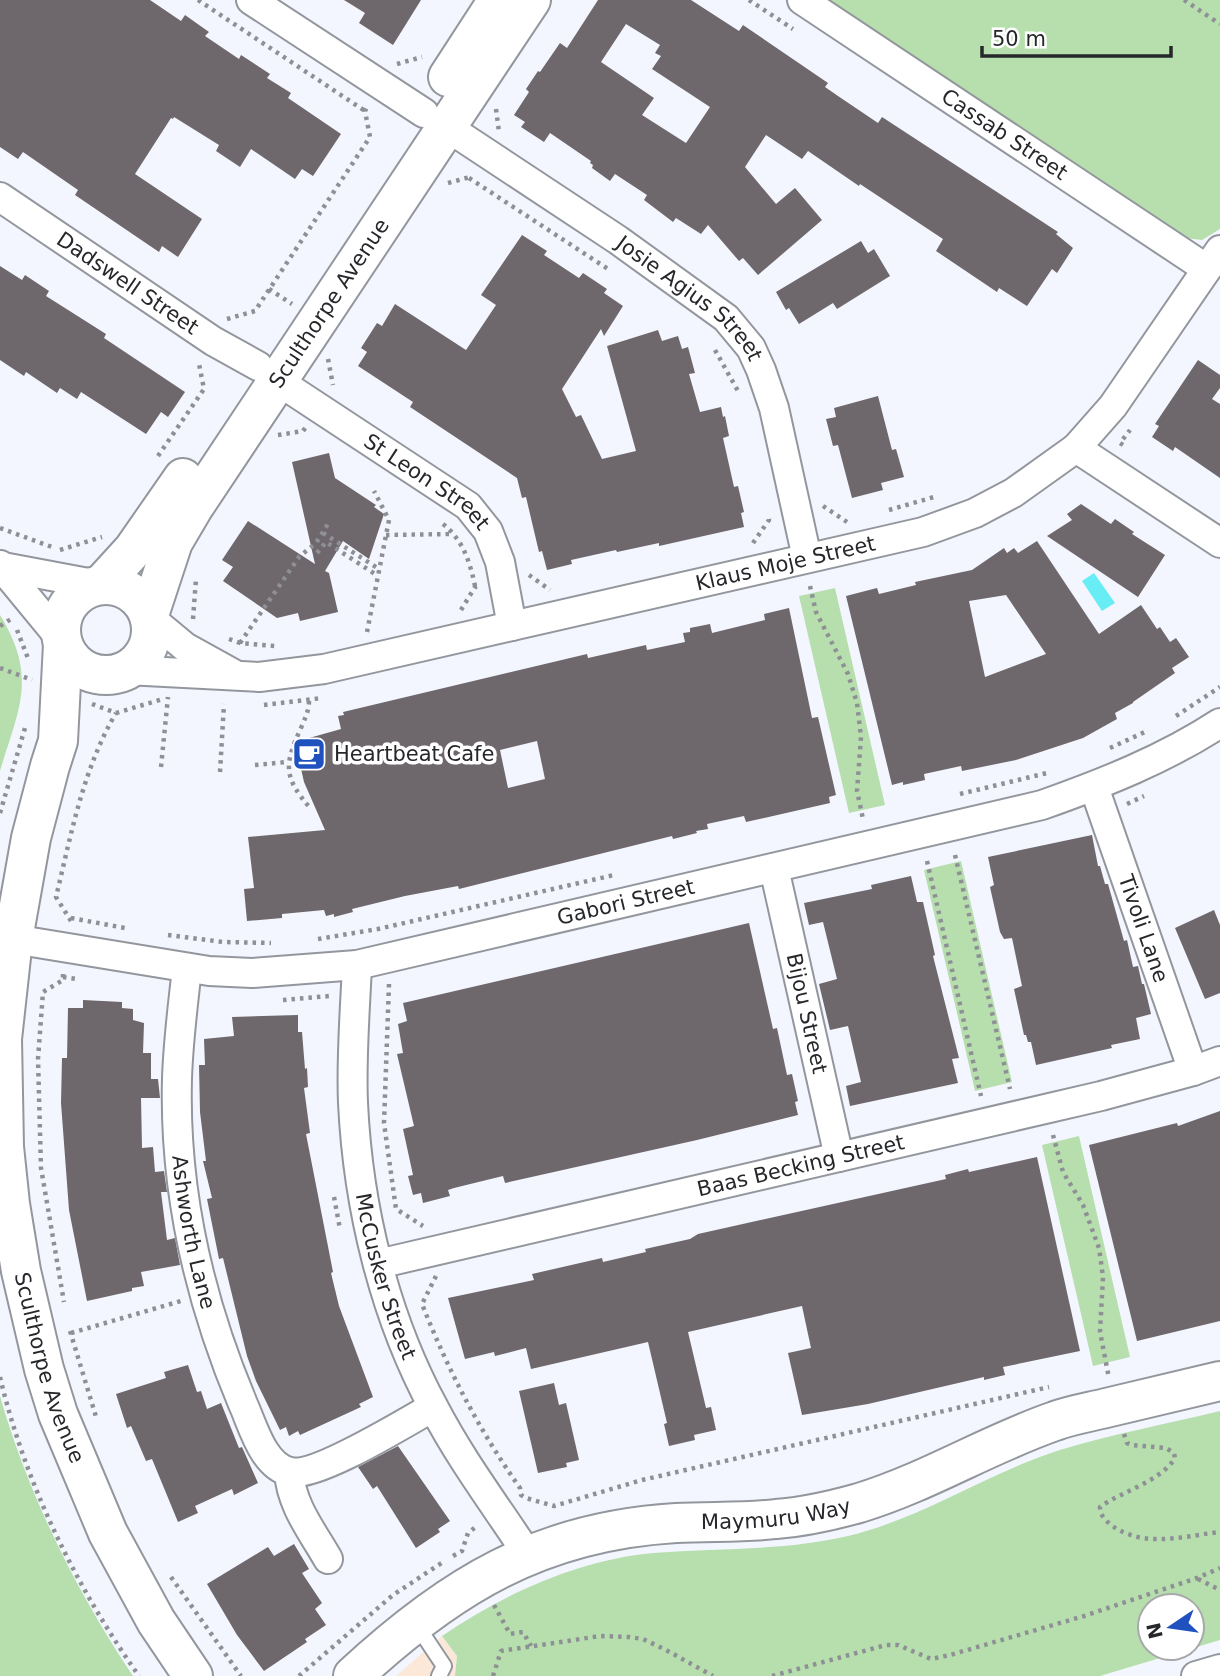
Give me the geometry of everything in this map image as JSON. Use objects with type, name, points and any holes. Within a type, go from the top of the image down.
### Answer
[{"type":"street","name":"Josie Agius Street","points":[[251,0],[618,240],[726,318],[751,348],[766,383],[774,408],[808,572]]},
{"type":"street","name":"Sculthorpe Avenue","points":[[435,120],[498,0]]},
{"type":"street","name":"Sculthorpe Avenue","points":[[149,616],[173,542],[268,373],[435,120],[531,0]]},
{"type":"street","name":"Cassab Street","points":[[802,0],[1213,259]]},
{"type":"street","name":"Dadswell Street","points":[[0,197],[213,341],[268,373]]},
{"type":"street","name":"Klaus Moje Street","points":[[123,672],[259,677],[324,669],[512,626],[808,572],[975,513],[1041,475],[1076,448],[1113,406],[1213,259]]},
{"type":"street","name":"Sculthorpe Avenue","points":[[101,584],[133,550],[268,373]]},
{"type":"street","name":"St Leon Street","points":[[268,373],[468,506],[488,531],[500,562],[512,626]]},
{"type":"street","points":[[1076,448],[1220,543]]},
{"type":"street","points":[[2,566],[114,585],[136,595],[149,616],[185,647],[237,676]]},
{"type":"street","points":[[2,566],[62,641],[68,654],[85,670],[96,674],[123,672],[136,663],[149,642],[149,616]]},
{"type":"street","points":[[62,641],[63,617],[73,598],[85,589],[101,584]]},
{"type":"street","name":"Sculthorpe Avenue","points":[[62,641],[58,741],[32,838],[13,939],[2,1039],[4,1147],[10,1204],[21,1271],[44,1369],[58,1415],[108,1533],[156,1621],[193,1676]]},
{"type":"street","name":"Sculthorpe Avenue","points":[[58,741],[89,703],[123,672]]},
{"type":"street","name":"Gabori Street","points":[[13,939],[187,968],[252,973],[357,965],[1042,805],[1094,787],[1179,747],[1220,723]]},
{"type":"street","name":"Tivoli Lane","points":[[1094,787],[1193,1071]]},
{"type":"street","name":"Bijou Street","points":[[774,868],[839,1157]]},
{"type":"street","name":"McCusker Street","points":[[357,965],[352,1100],[359,1173],[378,1264],[402,1338],[433,1407],[465,1461],[528,1555]]},
{"type":"street","name":"Ashworth Lane","points":[[187,968],[178,1066],[178,1120],[186,1208],[203,1294],[232,1377],[265,1452],[277,1465],[289,1472]]},
{"type":"street","name":"Baas Becking Street","points":[[378,1264],[1101,1096],[1220,1061]]},
{"type":"street","name":"Maymuru Way","points":[[353,1676],[415,1622],[456,1592],[478,1578],[528,1555],[589,1535],[631,1527],[675,1522],[777,1519],[857,1503],[903,1488],[1059,1419],[1220,1381]]},
{"type":"street","points":[[328,1559],[295,1503],[289,1472],[323,1466],[433,1407]]},
{"type":"street","points":[[1196,1676],[1220,1669]]},
{"type":"lane","points":[[415,1622],[444,1666],[439,1676]]},
{"type":"path","points":[[158,458],[204,389],[198,360],[228,317],[255,311],[370,137],[365,111],[198,0]]},
{"type":"path","points":[[1184,0],[1220,24]]},
{"type":"path","points":[[394,65],[421,59],[427,49]]},
{"type":"path","points":[[496,107],[499,134]]},
{"type":"path","points":[[442,184],[469,178],[620,276]]},
{"type":"path","points":[[708,341],[729,372],[741,397]]},
{"type":"path","points":[[303,431],[333,385],[328,359]]},
{"type":"path","points":[[1131,451],[1120,443],[1137,421]]},
{"type":"path","points":[[278,435],[303,431],[314,438]]},
{"type":"path","points":[[368,632],[389,520],[374,491]]},
{"type":"path","points":[[820,495],[823,507],[845,523],[857,519]]},
{"type":"path","points":[[882,512],[944,495]]},
{"type":"path","points":[[766,508],[769,520]]},
{"type":"path","points":[[435,519],[454,534],[469,561],[475,587],[460,611]]},
{"type":"path","points":[[240,643],[299,557],[316,543],[328,524]]},
{"type":"path","points":[[0,528],[59,550],[107,535]]},
{"type":"path","points":[[323,533],[379,573]]},
{"type":"path","points":[[386,535],[454,534]]},
{"type":"path","points":[[317,553],[326,542],[379,573]]},
{"type":"path","points":[[808,572],[818,619],[848,674],[857,702],[861,737],[858,791],[860,819],[876,815]]},
{"type":"path","points":[[191,627],[195,574]]},
{"type":"path","points":[[6,613],[24,643],[30,664]]},
{"type":"path","points":[[0,626],[11,618]]},
{"type":"path","points":[[358,634],[381,629]]},
{"type":"path","points":[[228,639],[240,643],[278,646]]},
{"type":"path","points":[[0,668],[33,680]]},
{"type":"path","points":[[31,672],[31,692]]},
{"type":"path","points":[[1167,722],[1220,687]]},
{"type":"path","points":[[64,1304],[41,1168],[38,1059],[43,992],[63,980],[71,918],[56,897],[75,817],[101,739],[116,713],[168,697],[161,767]]},
{"type":"path","points":[[309,701],[309,711],[287,762],[290,777],[299,795],[311,809]]},
{"type":"path","points":[[220,772],[223,704]]},
{"type":"path","points":[[0,813],[29,715]]},
{"type":"path","points":[[1099,753],[1156,727]]},
{"type":"path","points":[[255,765],[287,762]]},
{"type":"path","points":[[957,795],[1055,771]]},
{"type":"path","points":[[955,855],[1010,1089]]},
{"type":"path","points":[[927,861],[981,1096]]},
{"type":"path","points":[[71,918],[134,929]]},
{"type":"path","points":[[310,940],[378,929]]},
{"type":"path","points":[[158,934],[223,942],[276,943]]},
{"type":"path","points":[[390,985],[384,1123],[396,1209],[424,1227]]},
{"type":"path","points":[[1053,1135],[1063,1172],[1083,1205],[1099,1248],[1103,1277],[1100,1332],[1108,1374]]},
{"type":"path","points":[[436,1278],[422,1304],[452,1375],[472,1413],[520,1488],[520,1495],[554,1506],[642,1480],[1059,1385]]},
{"type":"path","points":[[71,1333],[203,1294]]},
{"type":"path","points":[[69,1325],[100,1428]]},
{"type":"path","points":[[1096,1376],[1120,1371]]},
{"type":"path","points":[[0,1377],[18,1438],[55,1531],[80,1582],[139,1676]]},
{"type":"path","points":[[1121,1424],[1128,1443],[1166,1448],[1174,1453],[1175,1458],[1149,1479],[1100,1507],[1100,1513],[1107,1522],[1121,1532],[1153,1539],[1220,1532]]},
{"type":"path","points":[[165,1566],[207,1632],[241,1676]]},
{"type":"path","points":[[772,1676],[886,1645],[898,1645],[930,1659],[950,1655],[1084,1616],[1220,1568]]},
{"type":"path","points":[[1197,1578],[1220,1590]]},
{"type":"path","points":[[493,1676],[501,1651],[600,1636],[643,1639],[713,1676]]},
{"type":"shaded area","points":[[442,1636],[457,1656],[455,1676],[396,1676]]},
{"type":"green space","points":[[824,0],[1220,0],[1220,229],[1202,240],[1185,238]]},
{"type":"green space","points":[[835,588],[885,805],[849,813],[799,596]]},
{"type":"green space","points":[[0,615],[12,637],[22,675],[18,710],[0,771]]},
{"type":"green space","points":[[961,861],[1012,1082],[975,1091],[924,870]]},
{"type":"green space","points":[[1079,1136],[1130,1357],[1093,1366],[1042,1145]]},
{"type":"green space","points":[[0,1396],[11,1433],[56,1541],[92,1610],[133,1676],[0,1676]]},
{"type":"green space","points":[[1220,1411],[1220,1640],[1206,1644],[1206,1592],[1136,1592],[1136,1662],[1147,1662],[1100,1676],[455,1676],[457,1656],[442,1636],[490,1606],[569,1571],[653,1553],[776,1547],[848,1536],[929,1507],[1033,1460],[1120,1434]]},
{"type":"water","points":[[1094,573],[1115,603],[1102,611],[1082,581]]},
{"type":"building","points":[[0,0],[150,0],[181,21],[185,15],[209,32],[205,36],[239,59],[241,55],[270,74],[267,78],[291,93],[288,98],[341,134],[313,176],[302,169],[295,179],[251,149],[240,167],[216,151],[219,145],[174,117],[171,118],[135,174],[202,219],[178,257],[162,246],[159,252],[75,195],[78,190],[23,152],[18,159],[0,147]]},
{"type":"building","points":[[344,0],[421,0],[393,45],[359,23],[365,13]]},
{"type":"building","points":[[598,0],[691,0],[739,31],[743,25],[828,83],[825,87],[838,96],[878,123],[882,117],[1058,232],[1056,234],[1073,248],[1057,273],[1052,269],[1027,306],[999,288],[997,292],[936,251],[943,239],[860,184],[859,186],[808,151],[802,159],[766,135],[745,167],[776,204],[795,188],[822,220],[758,275],[743,258],[739,261],[708,225],[701,234],[676,218],[673,222],[644,200],[647,195],[615,174],[610,181],[592,168],[591,161],[550,133],[544,142],[521,127],[525,122],[514,115],[529,92],[526,89],[560,43],[567,48]],"holes":[[[626,24],[660,45],[655,53],[661,56],[652,69],[710,107],[686,143],[642,115],[654,98],[601,62]]]},
{"type":"building","points":[[522,235],[547,251],[544,255],[579,278],[583,273],[607,289],[604,293],[623,306],[604,336],[601,329],[562,389],[576,417],[581,415],[602,459],[636,451],[607,346],[658,330],[662,341],[678,336],[682,349],[688,347],[695,373],[689,374],[700,412],[721,407],[723,417],[725,416],[729,436],[723,438],[734,487],[738,486],[744,512],[741,513],[744,527],[659,546],[659,543],[617,552],[616,550],[571,560],[572,564],[547,570],[542,551],[539,552],[526,497],[522,498],[517,478],[410,407],[413,402],[358,366],[367,352],[361,348],[377,323],[382,326],[395,304],[466,350],[496,305],[481,295]]},
{"type":"building","points":[[861,241],[868,253],[874,249],[890,276],[837,309],[833,303],[799,324],[789,308],[786,310],[776,292]]},
{"type":"building","points":[[0,266],[22,280],[25,275],[49,291],[46,296],[106,334],[104,338],[185,392],[168,417],[161,412],[146,434],[81,392],[77,399],[60,388],[57,393],[26,372],[24,376],[0,360]]},
{"type":"building","points":[[1198,360],[1220,375],[1220,388],[1212,399],[1220,404],[1220,478],[1175,447],[1173,451],[1152,437],[1159,426],[1155,424]]},
{"type":"building","points":[[878,396],[892,450],[896,449],[904,477],[881,483],[883,490],[852,498],[838,445],[833,446],[826,419],[836,417],[834,408]]},
{"type":"building","points":[[329,453],[335,478],[376,505],[374,507],[384,514],[369,559],[343,541],[325,571],[329,573],[338,612],[300,621],[298,613],[277,618],[223,581],[233,567],[222,560],[248,521],[315,564],[292,462]]},
{"type":"building","points":[[1081,504],[1111,524],[1115,519],[1134,532],[1132,534],[1165,555],[1138,597],[1047,536],[1072,520],[1067,514]]},
{"type":"building","points":[[1037,541],[1099,634],[1141,605],[1157,629],[1160,627],[1170,642],[1176,638],[1189,657],[1172,668],[1175,673],[1115,713],[1117,719],[1083,738],[1016,760],[962,771],[961,766],[924,774],[925,780],[892,785],[846,596],[877,588],[879,594],[916,585],[915,582],[972,570],[1004,548],[1007,553],[1014,548],[1018,553]],"holes":[[[1006,595],[1046,654],[985,677],[969,601]]]},
{"type":"building","points":[[789,608],[812,718],[818,717],[836,795],[829,797],[830,803],[746,822],[744,816],[707,824],[708,829],[673,839],[672,836],[459,889],[458,886],[405,896],[352,909],[353,912],[334,917],[334,914],[326,916],[324,910],[247,921],[244,889],[254,888],[248,837],[325,830],[304,782],[295,742],[341,729],[338,716],[344,715],[343,712],[587,654],[588,658],[646,645],[647,650],[685,642],[683,633],[690,632],[690,628],[710,624],[712,633],[765,620],[764,614]],"holes":[[[537,741],[545,779],[508,788],[500,750]]]},
{"type":"building","points":[[1092,835],[1098,866],[1105,884],[1108,884],[1133,967],[1138,966],[1151,1014],[1136,1018],[1140,1039],[1036,1065],[1031,1042],[1028,1042],[1024,1035],[1014,989],[1022,986],[1012,938],[1004,939],[1000,932],[990,887],[994,885],[988,857]]},
{"type":"building","points":[[911,876],[917,902],[923,902],[935,955],[933,956],[959,1058],[952,1059],[958,1083],[850,1106],[846,1086],[861,1082],[848,1026],[830,1030],[819,984],[837,979],[823,922],[809,925],[804,903],[872,889],[871,885]]},
{"type":"building","points":[[1214,910],[1220,925],[1220,993],[1205,999],[1175,928]]},
{"type":"building","points":[[749,923],[773,1029],[777,1028],[787,1075],[792,1074],[798,1115],[505,1183],[503,1176],[448,1190],[450,1196],[423,1203],[421,1193],[413,1195],[408,1176],[413,1175],[403,1129],[414,1126],[397,1054],[403,1053],[398,1024],[407,1021],[403,1003]]},
{"type":"building","points":[[83,1000],[122,1002],[122,1008],[133,1009],[133,1020],[144,1023],[143,1053],[151,1053],[151,1079],[158,1079],[160,1098],[141,1098],[142,1148],[153,1147],[155,1172],[164,1171],[167,1192],[161,1192],[167,1240],[175,1238],[180,1265],[141,1272],[144,1286],[87,1301],[69,1210],[61,1103],[62,1058],[67,1058],[68,1008],[83,1008]]},
{"type":"building","points":[[298,1015],[298,1032],[302,1032],[305,1069],[307,1068],[308,1087],[304,1088],[310,1133],[306,1134],[333,1272],[331,1273],[339,1306],[373,1397],[359,1404],[361,1407],[300,1435],[298,1431],[289,1436],[286,1427],[280,1430],[256,1381],[247,1356],[223,1258],[219,1259],[207,1199],[212,1198],[203,1161],[206,1161],[200,1112],[199,1065],[205,1065],[204,1039],[234,1036],[232,1017]]},
{"type":"building","points":[[1220,1111],[1220,1321],[1137,1341],[1089,1145],[1177,1123],[1178,1126]]},
{"type":"building","points":[[1037,1157],[1080,1351],[1003,1367],[1005,1375],[984,1380],[984,1377],[868,1404],[802,1415],[788,1353],[811,1348],[802,1306],[688,1332],[706,1408],[711,1407],[716,1430],[694,1435],[695,1440],[669,1446],[664,1424],[667,1423],[648,1342],[531,1369],[526,1348],[495,1356],[494,1352],[465,1359],[448,1298],[534,1280],[532,1274],[602,1258],[603,1262],[646,1252],[645,1249],[690,1239],[698,1234],[946,1179],[945,1175],[968,1169],[969,1172]]},
{"type":"building","points":[[188,1365],[197,1392],[201,1391],[207,1409],[221,1403],[239,1448],[242,1447],[258,1483],[234,1495],[232,1489],[195,1506],[198,1513],[178,1522],[152,1459],[146,1461],[131,1426],[127,1428],[116,1394],[166,1378],[164,1372]]},
{"type":"building","points":[[554,1383],[559,1405],[566,1403],[579,1460],[566,1463],[567,1467],[538,1473],[519,1391]]},
{"type":"building","points":[[398,1446],[450,1521],[438,1529],[440,1532],[416,1548],[377,1486],[373,1489],[358,1467]]},
{"type":"building","points":[[294,1544],[309,1569],[302,1573],[322,1603],[315,1609],[326,1625],[305,1639],[307,1642],[264,1671],[237,1635],[207,1584],[268,1547],[274,1556]]},
{"type":"place","name":"Heartbeat Cafe","points":[[309,754]]}]
